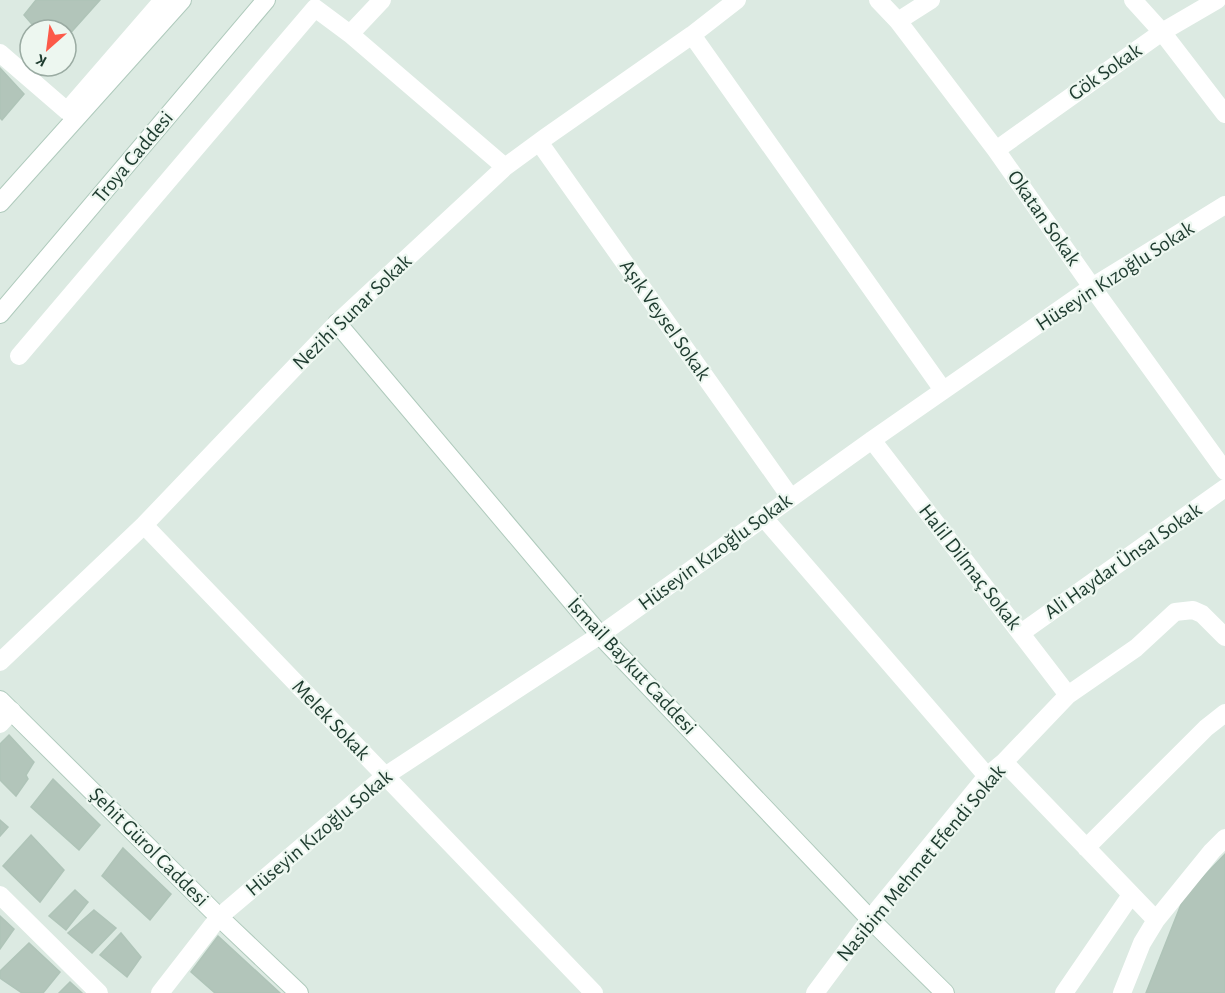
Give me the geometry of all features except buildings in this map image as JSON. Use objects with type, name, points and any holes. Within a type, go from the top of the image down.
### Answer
[{"type":"street","points":[[0,53],[67,111],[163,0]]},
{"type":"street","points":[[0,202],[182,0]]},
{"type":"street","name":"Troya Caddesi","points":[[0,314],[266,0]]},
{"type":"street","points":[[350,34],[382,0]]},
{"type":"street","name":"Nezihi Sunar Sokak","points":[[0,662],[144,525],[337,322],[505,167],[692,35],[737,0]]},
{"type":"street","name":"Okatan Sokak","points":[[878,0],[898,21],[996,150],[1225,471]]},
{"type":"street","points":[[898,21],[931,0]]},
{"type":"street","points":[[1133,0],[1162,32],[1225,114]]},
{"type":"street","name":"Gök Sokak","points":[[996,150],[1162,32],[1217,0]]},
{"type":"street","points":[[19,356],[315,8],[350,34],[505,167]]},
{"type":"street","points":[[692,35],[944,390]]},
{"type":"street","name":"Aşık Veysel Sokak","points":[[539,142],[791,498]]},
{"type":"street","name":"Hüseyin Kızoğlu Sokak","points":[[160,993],[219,918],[385,776],[600,635],[872,440],[1092,287],[1225,205]]},
{"type":"street","name":"İsmail Baykut Caddesi","points":[[337,322],[600,635],[870,919],[945,993]]},
{"type":"street","name":"Halil Dilmaç Sokak","points":[[872,440],[1068,695]]},
{"type":"street","name":"Ali Haydar Ünsal Sokak","points":[[1021,633],[1225,488]]},
{"type":"street","points":[[764,518],[987,776]]},
{"type":"street","name":"Melek Sokak","points":[[144,525],[594,993]]},
{"type":"street","name":"Nasibim Mehmet Efendi Sokak","points":[[815,993],[870,919],[987,776],[1004,762],[1068,695],[1136,648],[1175,612],[1193,610],[1202,614],[1225,637]]},
{"type":"street","name":"Şehit Gürol Caddesi","points":[[4,712],[299,993]]},
{"type":"street","points":[[1086,848],[1206,728],[1225,713]]},
{"type":"street","points":[[1004,762],[1156,921]]},
{"type":"street","points":[[1122,993],[1142,943],[1156,921],[1225,838]]},
{"type":"street","points":[[0,895],[99,993]]},
{"type":"street","points":[[1064,993],[1131,895]]}]
